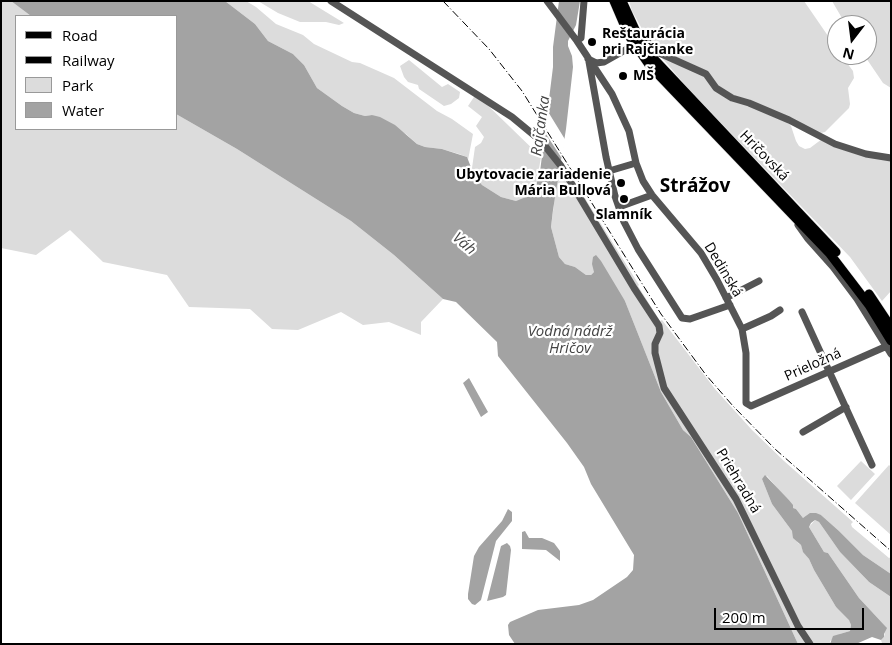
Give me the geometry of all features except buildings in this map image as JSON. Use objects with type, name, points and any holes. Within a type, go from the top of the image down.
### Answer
[{"type":"main road","name":"Hričovská","points":[[614,1],[634,45],[662,79],[843,270],[869,305],[889,343]]},
{"type":"main road","name":"Hričovská","points":[[622,1],[635,32],[655,60],[816,229],[861,283],[891,327]]},
{"type":"street","name":"Priehradná","points":[[331,1],[488,100],[523,125],[540,141],[561,166],[659,326],[660,331],[655,344],[655,353],[664,388],[736,499],[798,626],[810,644]]},
{"type":"street","name":"Dedinská","points":[[547,1],[576,39],[621,111],[633,144],[636,163],[643,181],[652,195],[701,253],[742,329],[746,361],[744,399],[748,406]]},
{"type":"street","points":[[576,39],[582,38],[584,1]]},
{"type":"street","points":[[627,1],[641,33],[653,49],[706,74],[716,88],[732,98],[789,120],[835,144],[866,154],[891,158]]},
{"type":"street","points":[[588,59],[604,62],[634,45]]},
{"type":"street","points":[[588,59],[619,207],[638,250],[681,317],[690,319],[728,301],[759,281]]},
{"type":"street","points":[[610,171],[636,163]]},
{"type":"street","points":[[619,207],[652,195]]},
{"type":"street","points":[[742,329],[780,310]]},
{"type":"street","points":[[802,312],[872,464]]},
{"type":"street","name":"Hričovská","points":[[889,343],[891,354]]},
{"type":"street","name":"Prieložná","points":[[748,406],[889,343]]},
{"type":"street","points":[[803,432],[846,406]]},
{"type":"green space","points":[[1,1],[11,1],[30,15],[15,15],[15,130],[178,130],[178,115],[237,149],[351,221],[394,255],[443,299],[421,322],[421,335],[389,322],[363,325],[341,312],[298,330],[272,329],[250,309],[189,307],[167,275],[103,262],[70,230],[36,255],[1,248]]},
{"type":"green space","points":[[225,1],[246,1],[276,24],[303,35],[314,44],[352,62],[360,63],[394,78],[437,111],[473,134],[468,160],[467,157],[459,154],[417,144],[406,134],[372,115],[365,116],[354,113],[342,106],[317,88],[304,65],[293,54],[268,41],[255,24]]},
{"type":"green space","points":[[258,1],[308,1],[344,23],[339,25],[326,22],[300,22],[278,13]]},
{"type":"green space","points":[[629,1],[804,1],[827,34],[827,65],[848,65],[853,71],[854,78],[848,88],[849,108],[825,132],[821,133],[787,121],[799,146],[805,149],[810,148],[822,139],[891,160],[891,291],[882,301],[850,257],[691,92],[651,45],[632,11]]},
{"type":"green space","points":[[832,1],[891,1],[891,88],[883,83],[871,65],[877,65],[877,15],[840,15]]},
{"type":"green space","points":[[409,60],[442,87],[448,84],[460,92],[459,98],[451,104],[444,106],[419,89],[418,85],[408,82],[400,66]]},
{"type":"green space","points":[[476,94],[541,157],[536,186],[531,195],[522,200],[516,201],[501,197],[482,185],[474,175],[472,168],[475,147],[481,143],[484,137],[476,126],[482,117],[468,106]]},
{"type":"green space","points":[[560,158],[660,321],[662,320],[715,389],[752,430],[784,461],[853,522],[851,524],[852,527],[889,558],[891,557],[891,574],[863,555],[821,515],[803,518],[796,509],[792,508],[788,499],[767,476],[762,479],[772,504],[801,545],[836,607],[849,619],[850,631],[840,634],[830,641],[830,644],[798,644],[738,513],[691,437],[683,430],[661,392],[625,301],[594,268],[594,272],[591,275],[586,275],[575,267],[565,264],[559,257],[551,227]]},
{"type":"green space","points":[[861,461],[875,474],[851,500],[837,486]]},
{"type":"green space","points":[[889,465],[891,467],[891,535],[855,503]]},
{"type":"green space","points":[[815,520],[819,522],[840,552],[869,582],[891,597],[891,644],[882,643],[881,640],[884,637],[886,627],[859,598],[828,553],[824,552],[809,527]]},
{"type":"water","name":"Vodná nádrž Hričov","points":[[11,1],[225,1],[255,24],[268,41],[293,54],[304,65],[317,88],[342,106],[354,113],[380,117],[395,125],[417,144],[467,157],[474,175],[482,185],[501,197],[516,201],[531,195],[540,172],[559,1],[580,1],[576,25],[568,41],[573,67],[566,129],[551,227],[559,257],[565,264],[575,267],[586,275],[591,275],[594,272],[593,257],[596,255],[601,261],[625,301],[661,392],[683,430],[691,437],[738,513],[798,644],[515,644],[509,635],[508,625],[510,622],[538,610],[579,605],[593,600],[627,577],[633,570],[634,555],[591,484],[584,467],[498,356],[497,342],[456,302],[443,299],[394,255],[351,221],[237,149],[178,115],[178,15],[30,15]]},
{"type":"water","points":[[469,378],[488,412],[481,417],[463,383]]},
{"type":"water","points":[[765,475],[803,518],[810,513],[821,515],[863,555],[891,574],[891,597],[869,582],[840,552],[819,522],[815,520],[811,523],[809,527],[824,552],[828,553],[859,598],[887,628],[881,640],[872,637],[856,644],[830,644],[833,636],[850,631],[851,625],[849,620],[836,607],[809,559],[803,552],[801,545],[793,538],[792,531],[772,504],[762,479]]},
{"type":"water","points":[[508,509],[512,512],[512,521],[496,541],[481,600],[475,605],[472,604],[468,599],[468,594],[474,556],[479,547],[502,521]]},
{"type":"water","points":[[525,531],[529,538],[542,538],[554,543],[560,551],[560,561],[546,550],[522,549],[522,532]]},
{"type":"water","points":[[507,543],[511,550],[506,595],[487,601],[501,546]]},
{"type":"pier","points":[[547,110],[566,141],[563,148],[563,156],[561,157],[542,128],[545,119],[544,111]]},
{"type":"railway","points":[[443,1],[489,49],[522,91],[661,314],[706,375],[775,449],[891,551]]},
{"type":"place","name":"Reštaurácia pri Rajčianke","points":[[592,42]]},
{"type":"place","name":"MŠ","points":[[623,76]]},
{"type":"place","name":"Ubytovacie zariadenie Mária Bullová","points":[[621,183]]},
{"type":"place","name":"Slamník","points":[[624,199]]},
{"type":"district","name":"Strážov","points":[[695,187]]},
{"type":"water label","name":"Rajčanka","points":[[541,126]]},
{"type":"water label","name":"Váh","points":[[464,244]]}]
